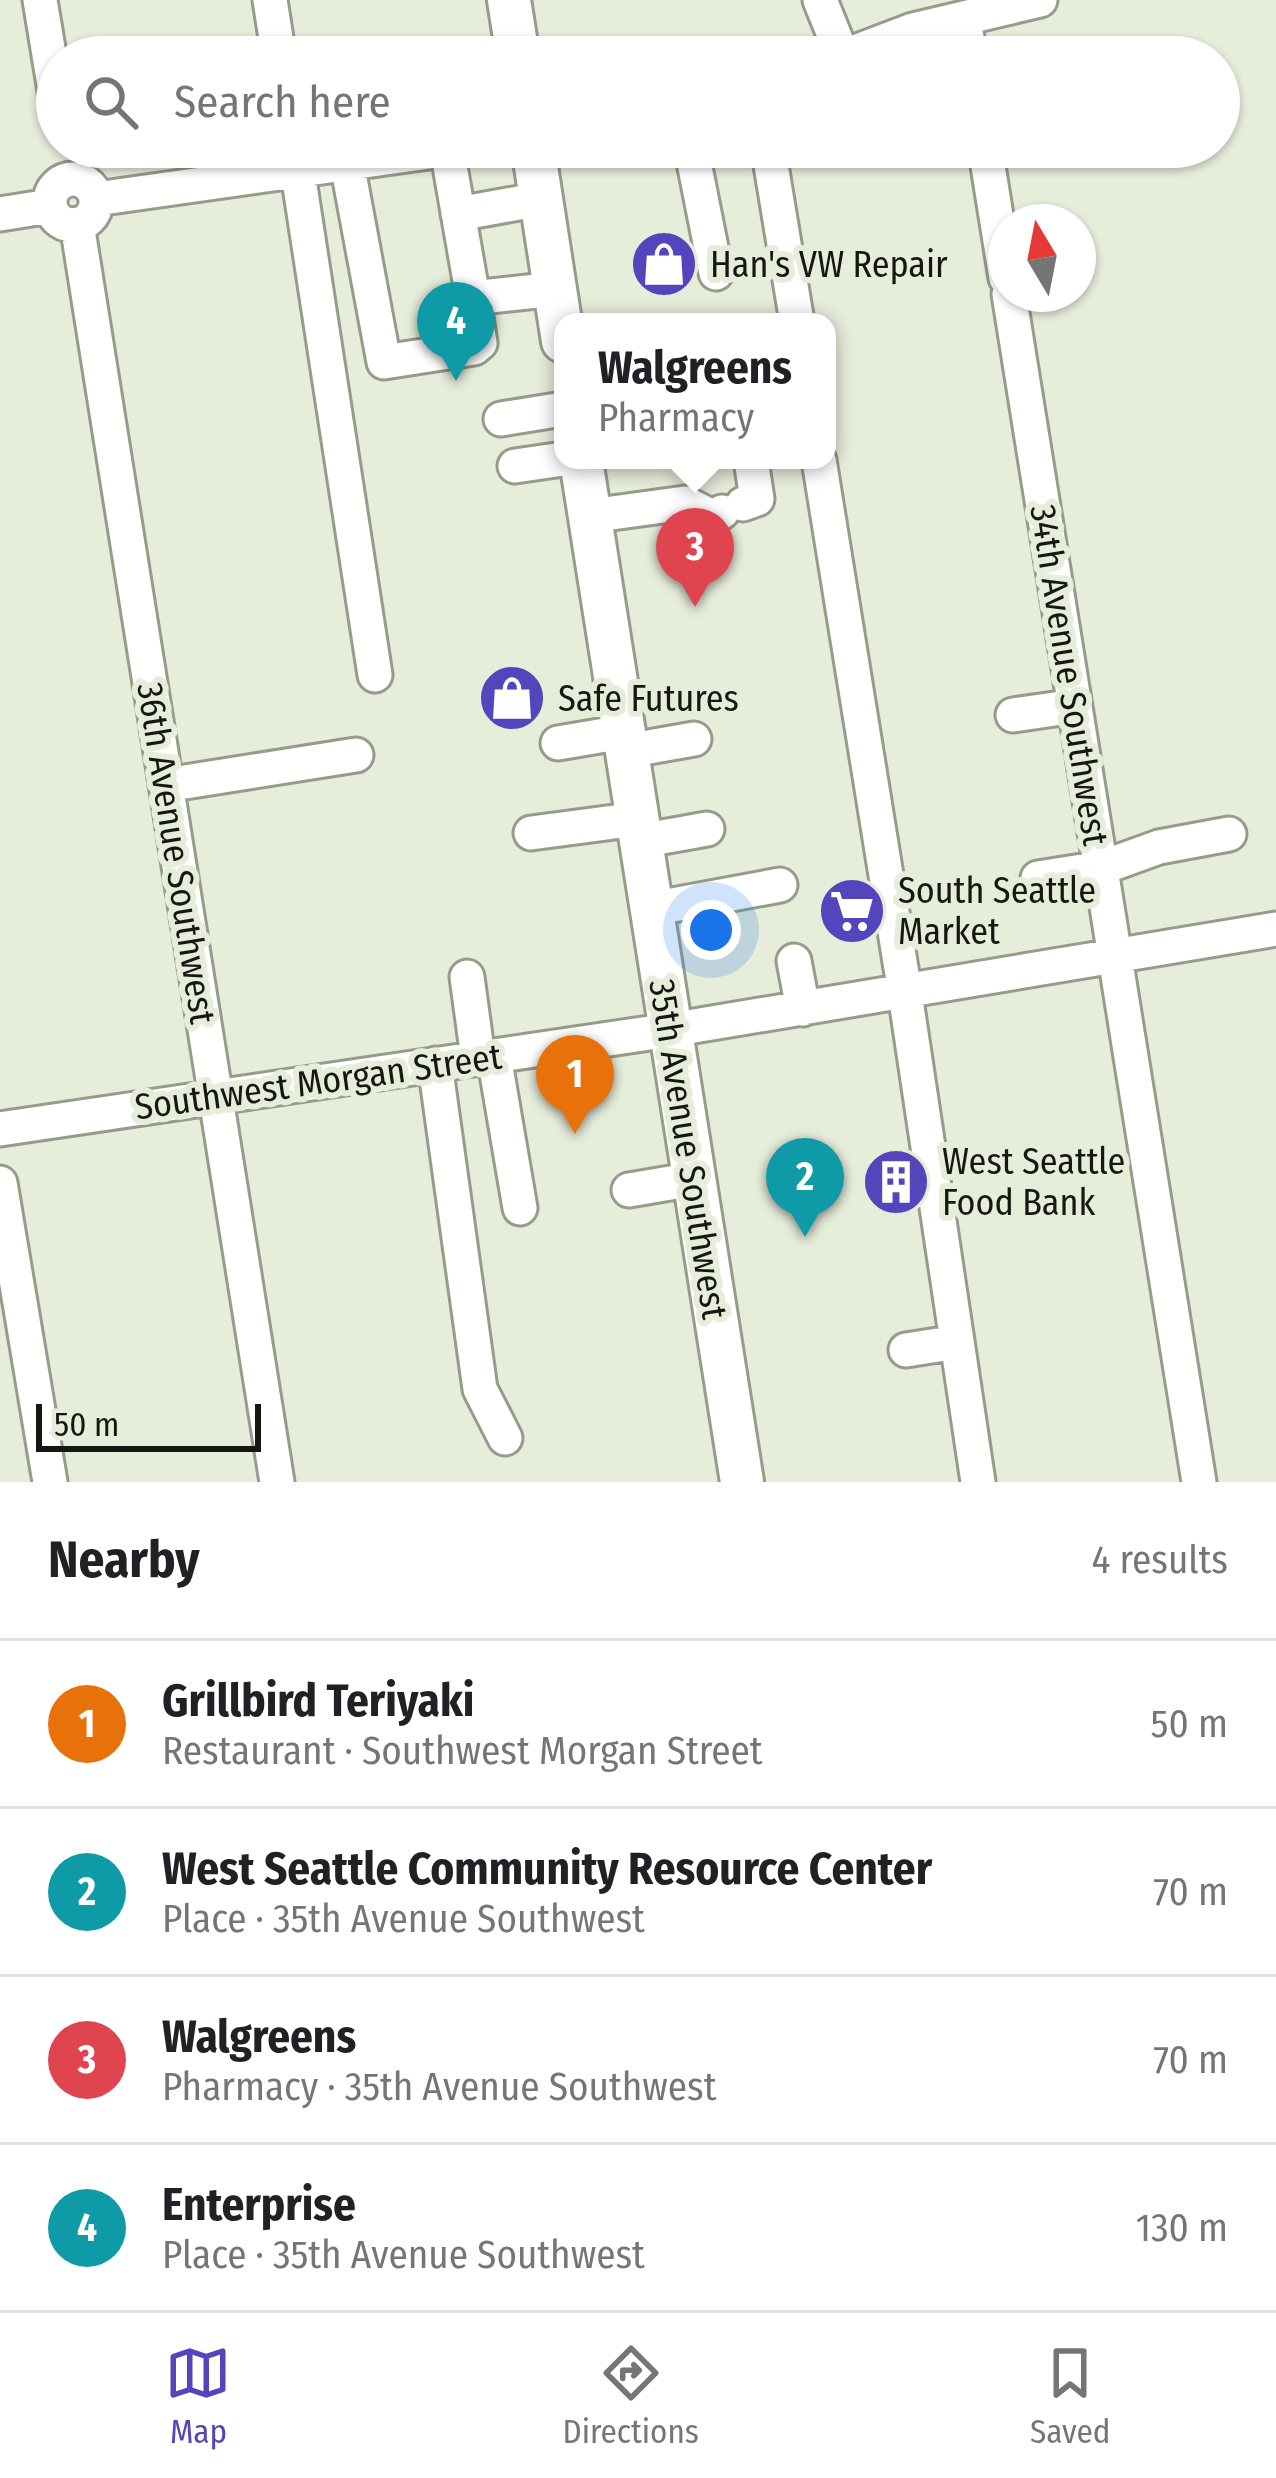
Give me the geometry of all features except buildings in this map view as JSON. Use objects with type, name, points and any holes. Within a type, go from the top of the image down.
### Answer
[{"type":"main road","points":[[509,0],[515,36]]},
{"type":"main road","points":[[536,168],[559,313]]},
{"type":"main road","name":"35th Avenue Southwest","points":[[582,469],[742,1482]]},
{"type":"street","points":[[40,0],[46,36]]},
{"type":"street","points":[[270,0],[276,36]]},
{"type":"street","points":[[820,0],[834,36]]},
{"type":"street","points":[[897,36],[1040,0]]},
{"type":"street","points":[[964,18],[967,36]]},
{"type":"street","points":[[0,214],[71,191],[228,168]]},
{"type":"street","points":[[298,168],[376,675]]},
{"type":"street","points":[[348,168],[384,362],[474,348],[480,343],[458,214],[457,168]]},
{"type":"street","points":[[696,168],[716,272]]},
{"type":"street","points":[[771,168],[796,313]]},
{"type":"street","points":[[992,168],[996,204]]},
{"type":"street","name":"36th Avenue Southwest","points":[[71,191],[278,1482]]},
{"type":"street","points":[[458,214],[541,199]]},
{"type":"street","points":[[473,298],[555,289]]},
{"type":"street","name":"34th Avenue Southwest","points":[[1012,312],[1199,1482]]},
{"type":"street","points":[[501,419],[554,410]]},
{"type":"street","points":[[515,466],[554,460]]},
{"type":"street","points":[[590,516],[686,503],[712,517],[757,499],[752,469]]},
{"type":"street","points":[[820,469],[865,800],[905,993],[978,1482]]},
{"type":"street","points":[[1012,716],[1075,706]]},
{"type":"street","points":[[558,743],[694,739]]},
{"type":"street","points":[[166,785],[356,755]]},
{"type":"street","points":[[530,833],[707,829]]},
{"type":"street","points":[[1038,878],[1101,868],[1159,847],[1228,834]]},
{"type":"street","points":[[651,909],[779,885]]},
{"type":"street","name":"Southwest Morgan Street","points":[[0,1129],[670,1030],[1276,929]]},
{"type":"street","points":[[794,961],[803,1009]]},
{"type":"street","points":[[467,977],[520,1208]]},
{"type":"street","points":[[436,1064],[480,1389],[505,1438]]},
{"type":"street","points":[[629,1190],[694,1179]]},
{"type":"street","points":[[0,1183],[50,1482]]},
{"type":"street","points":[[906,1350],[957,1342]]},
{"type":"place","name":"Han's VW Repair","points":[[664,264]]},
{"type":"place","name":"Enterprise","points":[[456,381]]},
{"type":"place","name":"Walgreens","points":[[695,607]]},
{"type":"place","name":"Safe Futures","points":[[512,698]]},
{"type":"place","name":"South Seattle Market","points":[[852,911]]},
{"type":"place","name":"Grillbird Teriyaki","points":[[575,1134]]},
{"type":"place","name":"West Seattle Food Bank","points":[[896,1182]]},
{"type":"place","name":"West Seattle Community Resource Center","points":[[805,1237]]}]
